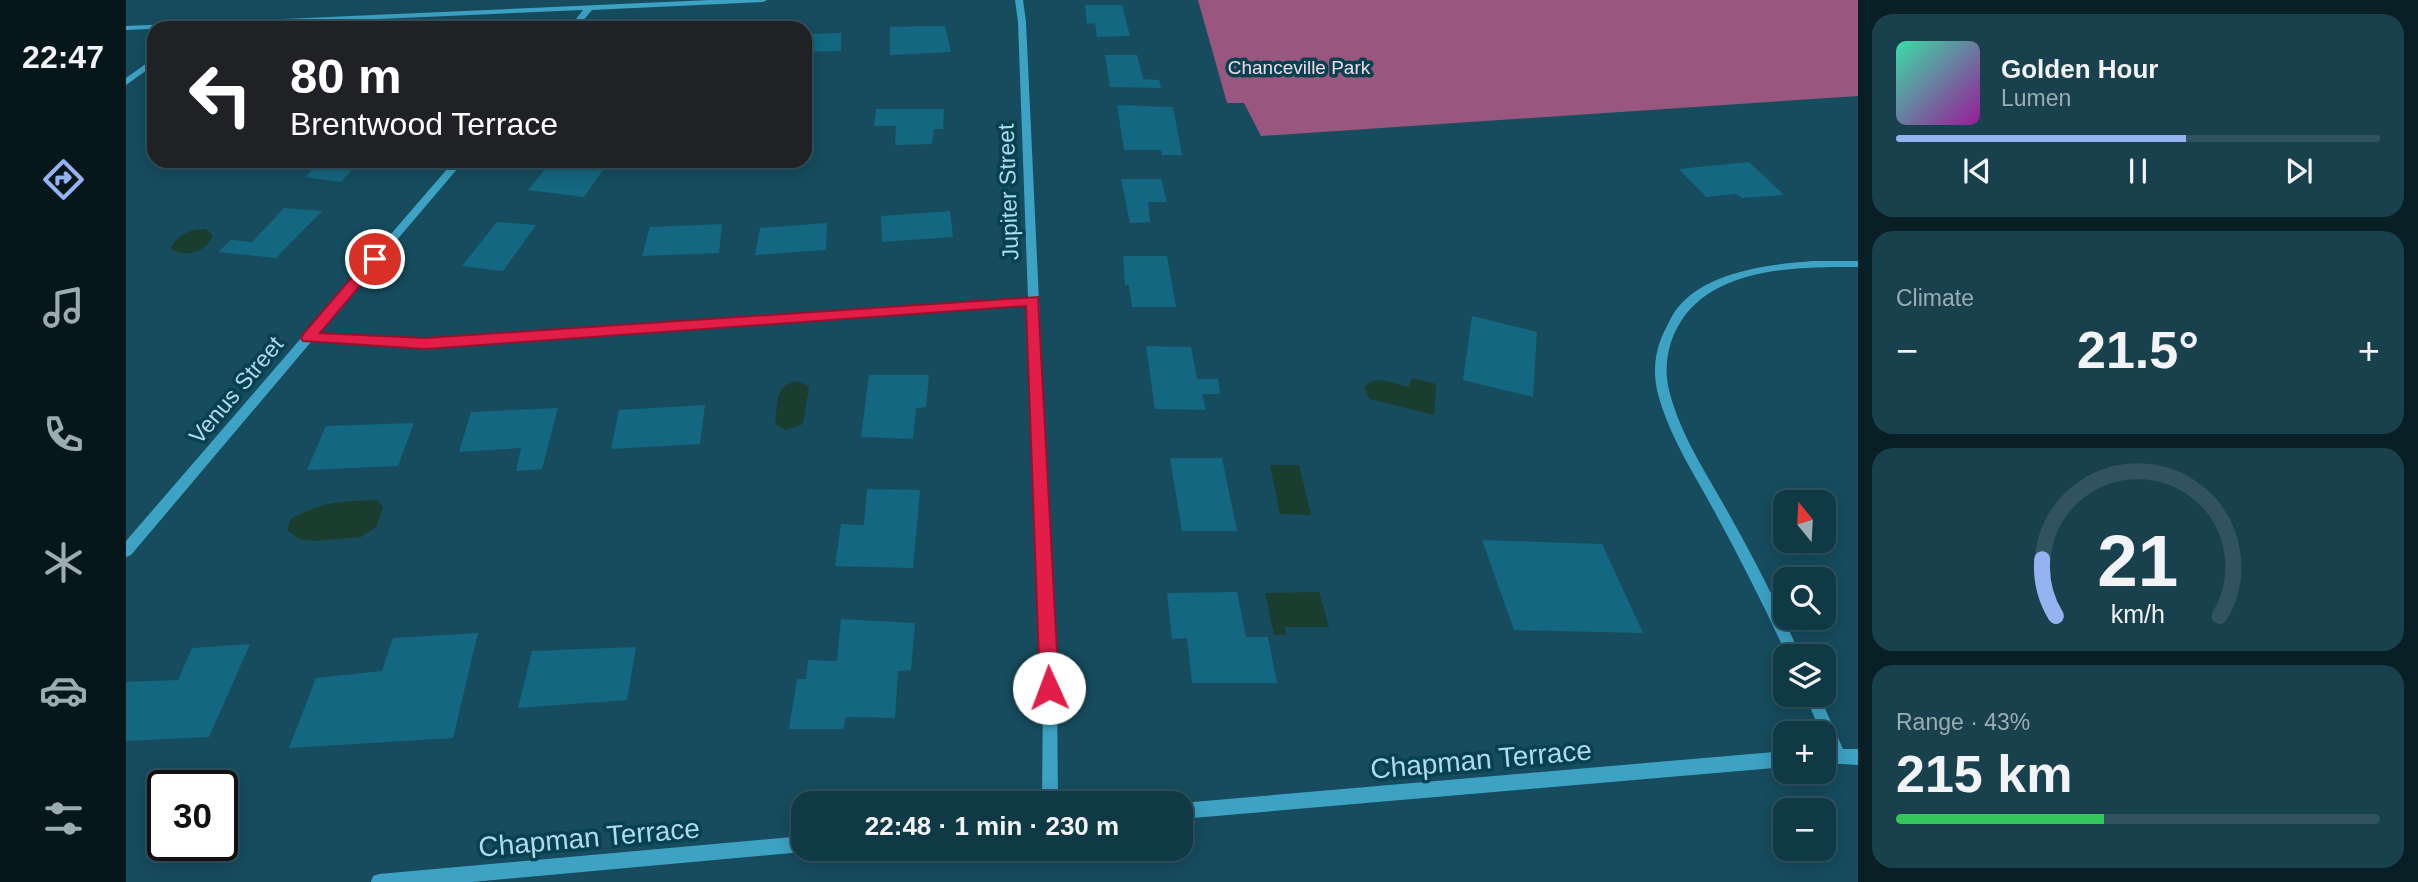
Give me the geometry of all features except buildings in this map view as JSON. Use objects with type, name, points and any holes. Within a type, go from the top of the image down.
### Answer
[{"type":"street","points":[[303,21],[763,0]]},
{"type":"street","name":"Jupiter Street","points":[[1019,0],[1023,22],[1049,688],[1050,791]]},
{"type":"street","points":[[579,21],[590,7]]},
{"type":"street","points":[[126,28],[147,27]]},
{"type":"street","points":[[126,82],[147,66]]},
{"type":"street","name":"Venus Street","points":[[126,551],[453,168]]},
{"type":"street","points":[[1789,644],[1767,596],[1678,433],[1663,392],[1661,359],[1666,337],[1684,307],[1707,290],[1743,274],[1781,266],[1858,264]]},
{"type":"street","points":[[308,338],[425,344],[1033,301]]},
{"type":"street","points":[[1836,755],[1858,757]]},
{"type":"street","name":"Chapman Terrace","points":[[1193,810],[1773,760]]},
{"type":"street","name":"Chapman Terrace","points":[[379,882],[791,845]]},
{"type":"green space","name":"Chanceville Park","points":[[1198,0],[1858,0],[1858,96],[1261,136],[1244,103],[1227,103]]},
{"type":"shaded area","points":[[206,229],[213,236],[200,250],[182,253],[171,248],[185,233]]},
{"type":"shaded area","points":[[1412,378],[1436,384],[1434,415],[1370,399],[1364,388],[1379,380],[1409,387]]},
{"type":"shaded area","points":[[798,381],[809,387],[803,424],[786,430],[775,424],[777,403],[781,391],[790,383]]},
{"type":"shaded area","points":[[1270,465],[1299,465],[1311,515],[1280,514]]},
{"type":"shaded area","points":[[378,500],[383,508],[376,527],[361,537],[315,541],[299,539],[287,530],[291,519],[323,505]]},
{"type":"shaded area","points":[[1319,592],[1329,627],[1285,627],[1286,635],[1274,635],[1265,593]]},
{"type":"route","points":[[375,259],[308,338],[425,344],[1033,301],[1049,688]]}]
